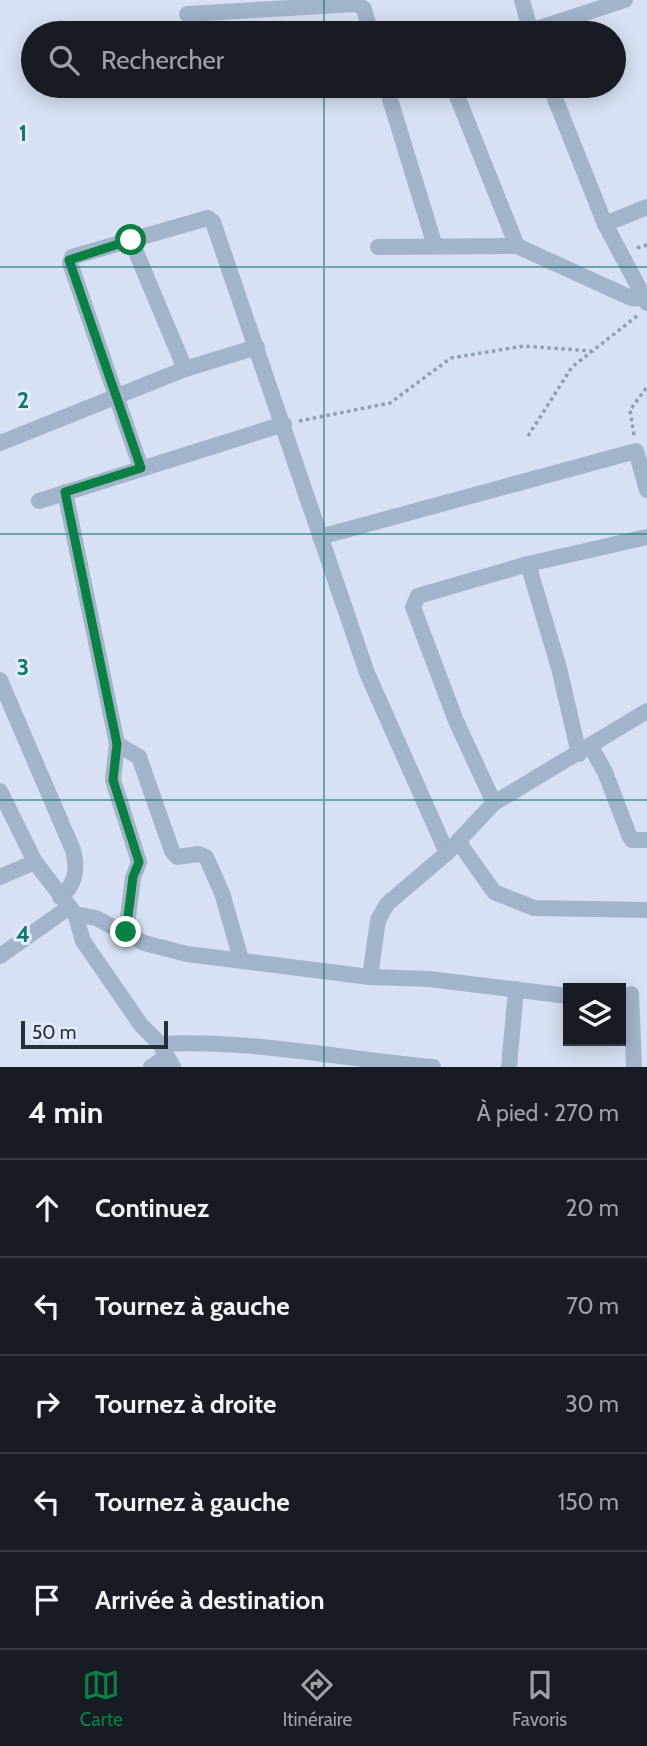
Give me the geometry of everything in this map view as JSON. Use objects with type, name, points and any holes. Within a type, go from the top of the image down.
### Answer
[{"type":"street","points":[[522,0],[528,21]]},
{"type":"street","points":[[563,21],[625,0]]},
{"type":"street","points":[[187,14],[358,4],[364,9],[367,21]]},
{"type":"street","points":[[390,98],[435,246]]},
{"type":"street","points":[[458,98],[517,246]]},
{"type":"street","points":[[555,98],[605,224],[646,304]]},
{"type":"street","points":[[605,224],[647,207]]},
{"type":"street","points":[[141,468],[69,260],[131,240],[211,220],[284,424],[367,673],[453,847],[494,892],[534,908],[647,910]]},
{"type":"street","points":[[131,240],[185,369]]},
{"type":"street","points":[[377,247],[517,246],[646,304]]},
{"type":"street","points":[[0,443],[185,369],[257,347]]},
{"type":"street","points":[[39,501],[284,424]]},
{"type":"street","points":[[320,537],[636,451],[647,490]]},
{"type":"street","points":[[65,492],[117,744],[113,780],[139,862],[133,877],[126,932]]},
{"type":"street","points":[[494,803],[456,722],[414,607],[418,596],[528,564],[647,537]]},
{"type":"street","points":[[528,564],[585,750],[605,772],[632,840],[647,840]]},
{"type":"street","points":[[0,680],[73,850],[76,871],[69,890],[68,906]]},
{"type":"street","points":[[370,977],[380,913],[453,847],[494,803],[647,711]]},
{"type":"street","points":[[117,744],[139,757],[172,851],[177,857],[200,854],[206,857],[222,892],[241,959]]},
{"type":"street","points":[[0,791],[35,862],[68,906],[83,941],[141,1025],[167,1056]]},
{"type":"street","points":[[0,877],[35,862]]},
{"type":"street","points":[[68,906],[144,943],[166,950],[370,977],[429,979],[563,995]]},
{"type":"street","points":[[0,956],[68,906]]},
{"type":"street","points":[[509,1067],[516,989]]},
{"type":"street","points":[[633,994],[634,1067]]},
{"type":"street","points":[[151,1067],[167,1056],[227,1044],[386,1065],[433,1067]]},
{"type":"path","points":[[528,436],[572,367],[646,304]]},
{"type":"path","points":[[284,424],[390,403],[451,358],[524,346],[591,351]]},
{"type":"path","points":[[636,451],[630,410],[647,387]]},
{"type":"route","points":[[126,932],[133,877],[139,862],[113,780],[117,744],[65,492],[141,468],[69,264],[72,257],[131,240]]}]
